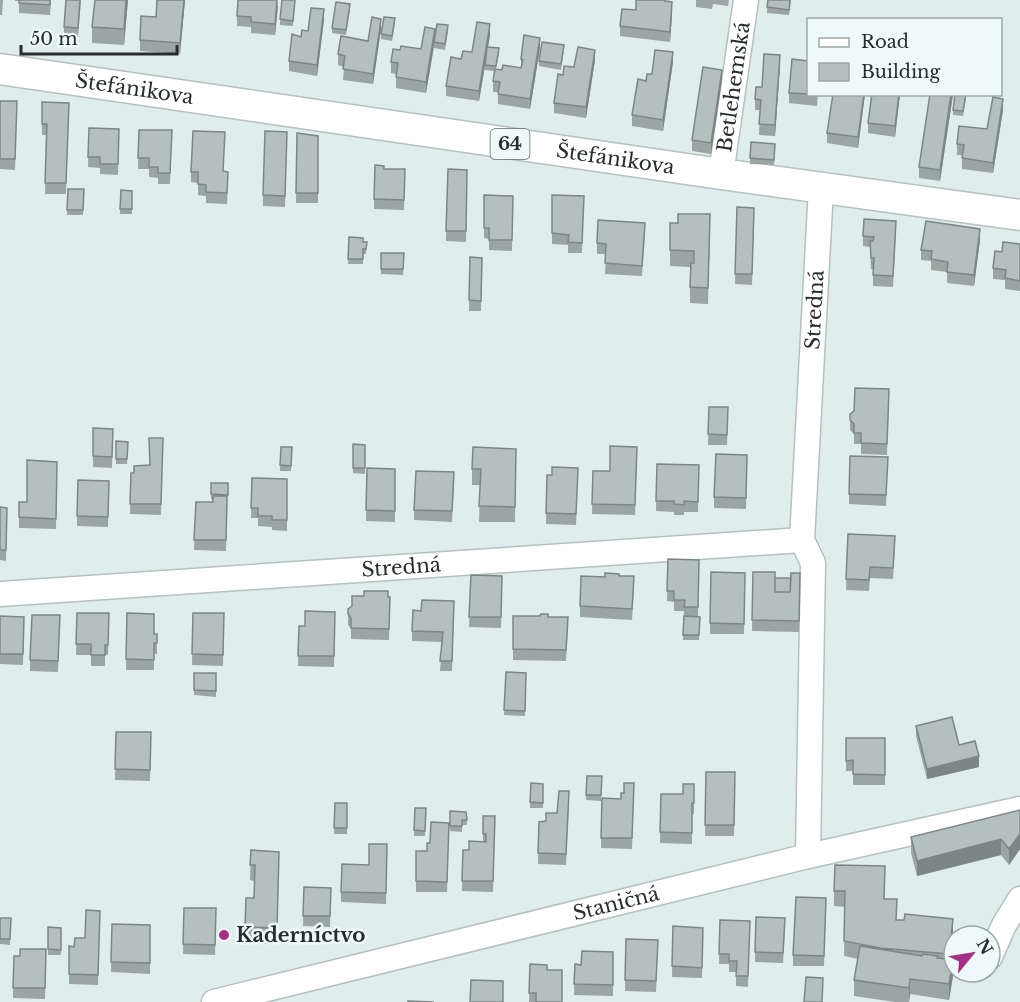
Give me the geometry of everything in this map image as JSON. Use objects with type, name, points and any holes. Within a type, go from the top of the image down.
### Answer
[{"type":"main road","name":"Štefánikova","points":[[0,69],[721,174],[1020,214]]},
{"type":"street","name":"Betlehemská","points":[[721,174],[746,0]]},
{"type":"street","name":"Stredná","points":[[808,856],[813,563],[802,540],[821,188]]},
{"type":"street","name":"Stredná","points":[[0,594],[802,540]]},
{"type":"street","name":"Staničná","points":[[214,1002],[808,856],[1020,809]]},
{"type":"street","points":[[1002,930],[1020,899]]},
{"type":"building","points":[[19,0],[50,0],[50,5],[19,3]]},
{"type":"building","points":[[66,0],[80,0],[78,28],[64,27]]},
{"type":"building","points":[[95,0],[126,0],[124,29],[92,27]]},
{"type":"building","points":[[157,0],[184,0],[180,43],[140,40],[141,16],[156,17]]},
{"type":"building","points":[[238,0],[277,0],[275,24],[251,22],[251,17],[237,16]]},
{"type":"building","points":[[282,0],[295,0],[293,21],[280,19]]},
{"type":"building","points":[[636,0],[672,2],[670,32],[620,26],[622,9],[636,10]]},
{"type":"building","points":[[768,0],[790,0],[789,10],[767,7]]},
{"type":"building","points":[[336,2],[350,4],[346,30],[332,28]]},
{"type":"building","points":[[311,8],[324,9],[317,65],[289,61],[292,34],[301,37],[302,30],[308,31]]},
{"type":"building","points":[[372,17],[381,19],[373,74],[343,69],[345,56],[338,54],[341,36],[368,41]]},
{"type":"building","points":[[384,17],[395,18],[392,36],[381,34]]},
{"type":"building","points":[[477,22],[490,24],[479,91],[446,86],[451,57],[461,59],[463,51],[472,52]]},
{"type":"building","points":[[437,24],[448,25],[445,44],[434,42]]},
{"type":"building","points":[[425,27],[435,29],[426,82],[396,77],[398,63],[391,62],[393,49],[400,50],[401,46],[421,49]]},
{"type":"building","points":[[524,35],[540,38],[530,99],[498,94],[500,82],[493,81],[495,69],[502,70],[503,65],[521,68]]},
{"type":"building","points":[[542,42],[564,45],[561,64],[539,61]]},
{"type":"building","points":[[487,47],[499,48],[496,66],[485,65]]},
{"type":"building","points":[[578,47],[595,50],[586,107],[554,103],[558,74],[563,75],[564,66],[574,67]]},
{"type":"building","points":[[655,50],[673,52],[663,120],[632,115],[638,79],[646,81],[647,74],[652,74]]},
{"type":"building","points":[[764,54],[780,55],[775,125],[759,124],[761,100],[755,99],[756,87],[762,87]]},
{"type":"building","points":[[792,59],[807,61],[807,94],[789,93]]},
{"type":"building","points":[[703,67],[722,70],[711,143],[692,140]]},
{"type":"building","points":[[833,96],[864,96],[858,137],[827,133]]},
{"type":"building","points":[[872,96],[899,96],[895,126],[868,123]]},
{"type":"building","points":[[930,96],[951,96],[940,170],[919,167]]},
{"type":"building","points":[[955,96],[966,96],[963,111],[953,110]]},
{"type":"building","points":[[993,97],[1003,99],[993,163],[962,158],[964,145],[957,144],[959,126],[987,129]]},
{"type":"building","points":[[0,101],[17,101],[15,159],[0,159]]},
{"type":"building","points":[[42,102],[69,103],[66,183],[45,183],[47,124],[42,124]]},
{"type":"building","points":[[89,128],[119,129],[118,164],[100,164],[100,157],[88,157]]},
{"type":"building","points":[[139,130],[172,130],[170,173],[158,173],[158,167],[149,167],[149,158],[138,158]]},
{"type":"building","points":[[193,131],[225,132],[223,171],[228,172],[227,193],[206,192],[206,185],[198,184],[198,172],[191,172]]},
{"type":"building","points":[[265,131],[287,132],[285,196],[263,195]]},
{"type":"building","points":[[297,133],[318,136],[318,193],[296,193]]},
{"type":"building","points":[[751,142],[775,144],[774,160],[750,158]]},
{"type":"building","points":[[375,165],[384,166],[384,169],[405,169],[404,200],[374,199]]},
{"type":"building","points":[[448,169],[467,170],[466,231],[446,231]]},
{"type":"building","points":[[68,189],[84,189],[83,210],[67,210]]},
{"type":"building","points":[[121,190],[132,191],[132,209],[120,209]]},
{"type":"building","points":[[484,195],[513,196],[512,240],[489,240],[489,228],[484,228]]},
{"type":"building","points":[[552,195],[584,196],[582,243],[568,242],[569,235],[552,233]]},
{"type":"building","points":[[737,207],[754,208],[752,274],[735,274]]},
{"type":"building","points":[[678,214],[710,214],[708,288],[690,287],[694,251],[670,250],[670,223],[678,223]]},
{"type":"building","points":[[864,219],[896,221],[893,276],[873,275],[874,258],[871,258],[870,241],[873,241],[874,237],[863,236]]},
{"type":"building","points":[[598,220],[645,223],[642,266],[605,263],[606,244],[597,243]]},
{"type":"building","points":[[926,221],[980,229],[974,275],[947,272],[948,262],[931,259],[932,251],[921,250]]},
{"type":"building","points":[[349,237],[363,238],[363,242],[367,242],[366,249],[363,249],[363,259],[348,259]]},
{"type":"building","points":[[1003,242],[1020,244],[1020,281],[1005,278],[1006,270],[993,268],[995,251],[1002,252]]},
{"type":"building","points":[[381,253],[404,253],[403,269],[381,269]]},
{"type":"building","points":[[470,257],[482,258],[481,301],[469,300]]},
{"type":"building","points":[[855,388],[889,389],[887,444],[861,443],[861,433],[854,433],[854,424],[850,420],[850,414],[854,411]]},
{"type":"building","points":[[709,407],[728,407],[727,435],[708,434]]},
{"type":"building","points":[[93,428],[113,429],[112,457],[93,456]]},
{"type":"building","points":[[149,438],[163,438],[161,504],[130,504],[131,473],[134,473],[134,466],[150,465]]},
{"type":"building","points":[[116,441],[128,442],[127,459],[116,459]]},
{"type":"building","points":[[353,444],[365,445],[365,468],[353,468]]},
{"type":"building","points":[[610,446],[637,447],[635,505],[592,504],[593,471],[610,471]]},
{"type":"building","points":[[281,447],[292,447],[291,466],[280,465]]},
{"type":"building","points":[[473,447],[516,449],[515,507],[479,506],[481,469],[472,469]]},
{"type":"building","points":[[716,454],[747,455],[746,498],[714,497]]},
{"type":"building","points":[[850,456],[888,457],[886,495],[849,494]]},
{"type":"building","points":[[27,460],[57,462],[56,519],[19,517],[19,502],[27,502]]},
{"type":"building","points":[[657,464],[699,465],[698,502],[684,501],[684,505],[674,504],[674,501],[656,501]]},
{"type":"building","points":[[552,467],[578,468],[576,514],[546,513],[547,475],[552,475]]},
{"type":"building","points":[[367,468],[395,469],[395,511],[366,510]]},
{"type":"building","points":[[416,471],[454,472],[452,511],[414,510]]},
{"type":"building","points":[[252,478],[287,479],[287,520],[272,520],[272,516],[258,516],[258,508],[251,508]]},
{"type":"building","points":[[78,480],[109,481],[108,517],[77,516]]},
{"type":"building","points":[[211,483],[228,483],[228,495],[211,494]]},
{"type":"building","points":[[213,496],[227,496],[226,540],[194,540],[196,502],[213,502]]},
{"type":"building","points":[[0,507],[7,508],[6,550],[0,550]]},
{"type":"building","points":[[848,534],[895,536],[893,568],[870,567],[869,580],[846,579]]},
{"type":"building","points":[[668,559],[699,560],[698,607],[684,607],[685,600],[674,600],[674,591],[667,591]]},
{"type":"building","points":[[711,572],[745,573],[744,624],[710,623]]},
{"type":"building","points":[[753,572],[775,572],[775,592],[790,592],[791,573],[800,573],[799,621],[752,620]]},
{"type":"building","points":[[605,573],[634,576],[632,609],[580,606],[581,576],[605,577]]},
{"type":"building","points":[[471,575],[502,576],[501,617],[469,617]]},
{"type":"building","points":[[775,578],[791,578],[790,592],[775,592]]},
{"type":"building","points":[[364,591],[388,591],[388,597],[390,597],[389,629],[351,628],[348,609],[352,606],[352,596],[364,596]]},
{"type":"building","points":[[422,600],[454,601],[452,661],[440,661],[443,632],[412,631],[413,610],[421,611]]},
{"type":"building","points":[[305,611],[335,612],[334,656],[298,656],[299,626],[305,626]]},
{"type":"building","points":[[77,613],[109,613],[108,645],[105,645],[105,655],[91,655],[91,644],[76,644]]},
{"type":"building","points":[[127,613],[154,614],[154,634],[157,634],[157,643],[154,643],[154,660],[126,659]]},
{"type":"building","points":[[193,613],[224,613],[223,655],[192,654]]},
{"type":"building","points":[[548,614],[548,617],[568,617],[566,650],[513,649],[513,616],[540,616]]},
{"type":"building","points":[[32,615],[60,615],[58,661],[30,660]]},
{"type":"building","points":[[0,616],[24,617],[23,654],[0,654]]},
{"type":"building","points":[[684,616],[700,617],[699,635],[683,635]]},
{"type":"building","points":[[506,672],[526,673],[525,711],[504,710]]},
{"type":"building","points":[[194,673],[216,673],[216,691],[194,690]]},
{"type":"building","points":[[952,717],[959,745],[975,741],[979,756],[927,769],[916,726]]},
{"type":"building","points":[[116,732],[151,732],[150,770],[115,769]]},
{"type":"building","points":[[846,738],[885,738],[885,775],[853,774],[853,760],[846,761]]},
{"type":"building","points":[[706,772],[735,772],[734,825],[705,825]]},
{"type":"building","points":[[587,776],[602,776],[601,795],[586,795]]},
{"type":"building","points":[[531,783],[543,784],[543,803],[530,802]]},
{"type":"building","points":[[624,783],[634,783],[632,838],[601,838],[602,798],[621,799],[621,793],[624,793]]},
{"type":"building","points":[[683,784],[694,784],[692,833],[660,832],[661,794],[683,794]]},
{"type":"building","points":[[559,791],[569,791],[566,854],[538,853],[539,822],[546,821],[546,813],[557,813]]},
{"type":"building","points":[[335,803],[347,803],[347,828],[334,828]]},
{"type":"building","points":[[415,808],[426,808],[425,831],[414,830]]},
{"type":"building","points":[[1020,810],[1020,834],[1009,849],[1001,839],[917,861],[911,837]]},
{"type":"building","points":[[450,811],[466,812],[467,820],[462,820],[462,826],[450,826]]},
{"type":"building","points":[[483,816],[495,816],[493,881],[462,881],[463,850],[469,850],[469,841],[486,842],[486,834],[483,834]]},
{"type":"building","points":[[431,822],[449,823],[447,882],[416,881],[416,851],[427,851],[427,843],[430,843]]},
{"type":"building","points":[[369,844],[387,844],[386,893],[341,892],[342,864],[369,865]]},
{"type":"building","points":[[251,850],[279,852],[277,928],[245,927],[246,898],[254,898],[255,865],[250,865]]},
{"type":"building","points":[[835,865],[885,866],[884,899],[897,899],[896,920],[904,920],[905,914],[953,919],[952,924],[942,924],[942,953],[880,948],[844,941],[845,891],[834,891]]},
{"type":"building","points":[[304,887],[331,888],[330,916],[303,916]]},
{"type":"building","points":[[796,897],[826,898],[824,956],[793,955]]},
{"type":"building","points":[[184,908],[216,908],[215,945],[183,944]]},
{"type":"building","points":[[86,910],[100,911],[98,975],[69,974],[69,946],[74,947],[75,938],[85,938]]},
{"type":"building","points":[[756,917],[785,918],[783,953],[755,952]]},
{"type":"building","points":[[0,918],[11,918],[10,939],[0,939]]},
{"type":"building","points":[[720,920],[750,921],[748,976],[736,976],[737,961],[729,961],[729,954],[719,954]]},
{"type":"building","points":[[112,924],[150,925],[150,963],[111,962]]},
{"type":"building","points":[[673,926],[703,928],[702,968],[672,966]]},
{"type":"building","points":[[48,927],[61,928],[61,950],[48,949]]},
{"type":"building","points":[[626,939],[658,940],[656,981],[625,980]]},
{"type":"building","points":[[860,946],[922,956],[923,954],[938,956],[937,958],[942,959],[942,983],[910,979],[909,988],[854,980]]},
{"type":"building","points":[[20,949],[46,949],[45,988],[13,988],[14,956],[20,956]]},
{"type":"building","points":[[582,951],[613,952],[613,985],[574,984],[575,964],[581,965]]},
{"type":"building","points":[[530,964],[547,965],[547,970],[562,970],[562,1002],[536,1002],[536,993],[529,993]]},
{"type":"building","points":[[806,977],[823,978],[822,1002],[804,1002]]},
{"type":"building","points":[[471,980],[503,981],[503,1002],[470,1002]]},
{"type":"place","name":"Kaderníctvo","points":[[224,935]]}]
